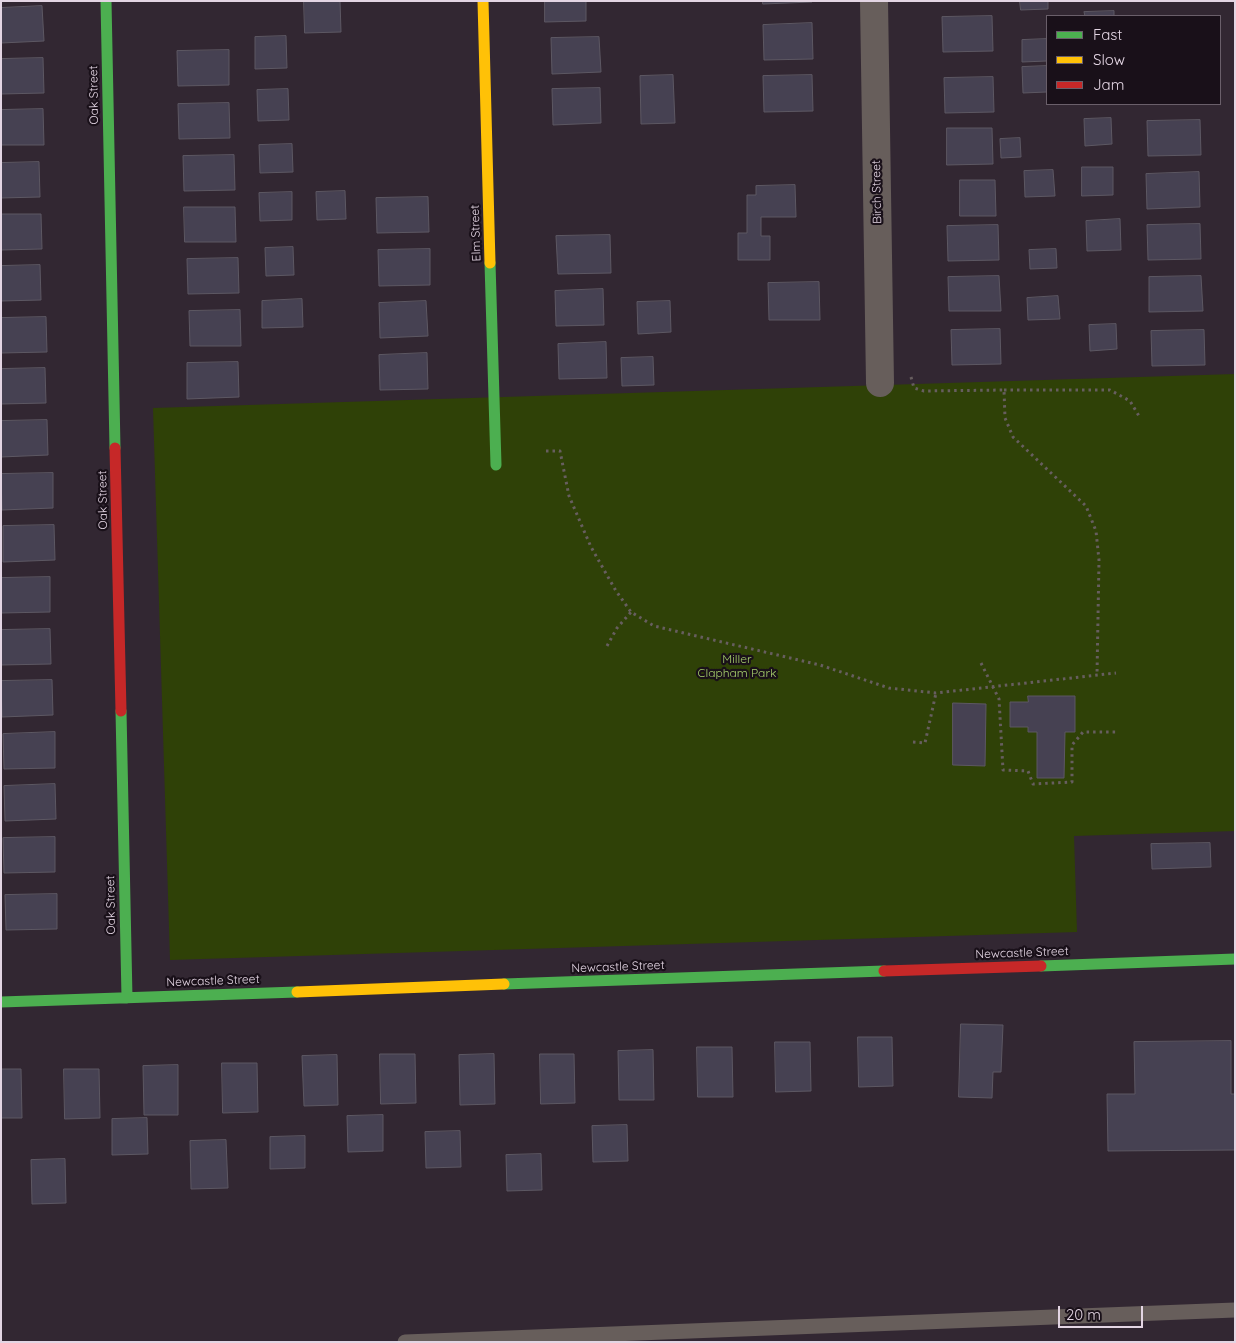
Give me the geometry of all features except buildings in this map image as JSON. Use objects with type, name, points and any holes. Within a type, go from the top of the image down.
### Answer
[{"type":"street","name":"Oak Street","points":[[106,1],[127,998]]},
{"type":"street","name":"Elm Street","points":[[483,1],[496,465]]},
{"type":"street","name":"Birch Street","points":[[874,1],[880,383]]},
{"type":"street","name":"Newcastle Street","points":[[1,1002],[1235,959]]},
{"type":"lane","points":[[405,1342],[1235,1310]]},
{"type":"path","points":[[911,377],[914,388],[924,391],[1110,390],[1130,401],[1139,416]]},
{"type":"path","points":[[1004,390],[1005,418],[1013,437],[1086,506],[1096,531],[1099,560],[1098,675]]},
{"type":"path","points":[[546,451],[560,452],[569,496],[591,548],[616,591],[631,612],[654,626],[820,665],[889,688],[936,693],[1116,673]]},
{"type":"path","points":[[607,646],[617,628],[631,612]]},
{"type":"path","points":[[981,663],[1000,699],[1003,770],[1028,771],[1033,784],[1072,782],[1072,745],[1083,732],[1117,732]]},
{"type":"path","points":[[913,742],[925,743],[936,693]]},
{"type":"green space","name":"Miller Clapham Park","points":[[1235,374],[1235,831],[1074,836],[1077,932],[170,960],[153,408]]},
{"type":"traffic: fast","points":[[106,1],[115,448]]},
{"type":"traffic: fast","points":[[490,263],[496,465]]},
{"type":"traffic: fast","points":[[121,711],[127,998]]},
{"type":"traffic: fast","points":[[1041,966],[1235,959]]},
{"type":"traffic: fast","points":[[504,984],[884,971]]},
{"type":"traffic: fast","points":[[1,1002],[297,992]]},
{"type":"traffic: slow","points":[[483,1],[490,263]]},
{"type":"traffic: slow","points":[[297,992],[504,984]]},
{"type":"traffic: jam","points":[[115,448],[121,711]]},
{"type":"traffic: jam","points":[[884,971],[1041,966]]}]
